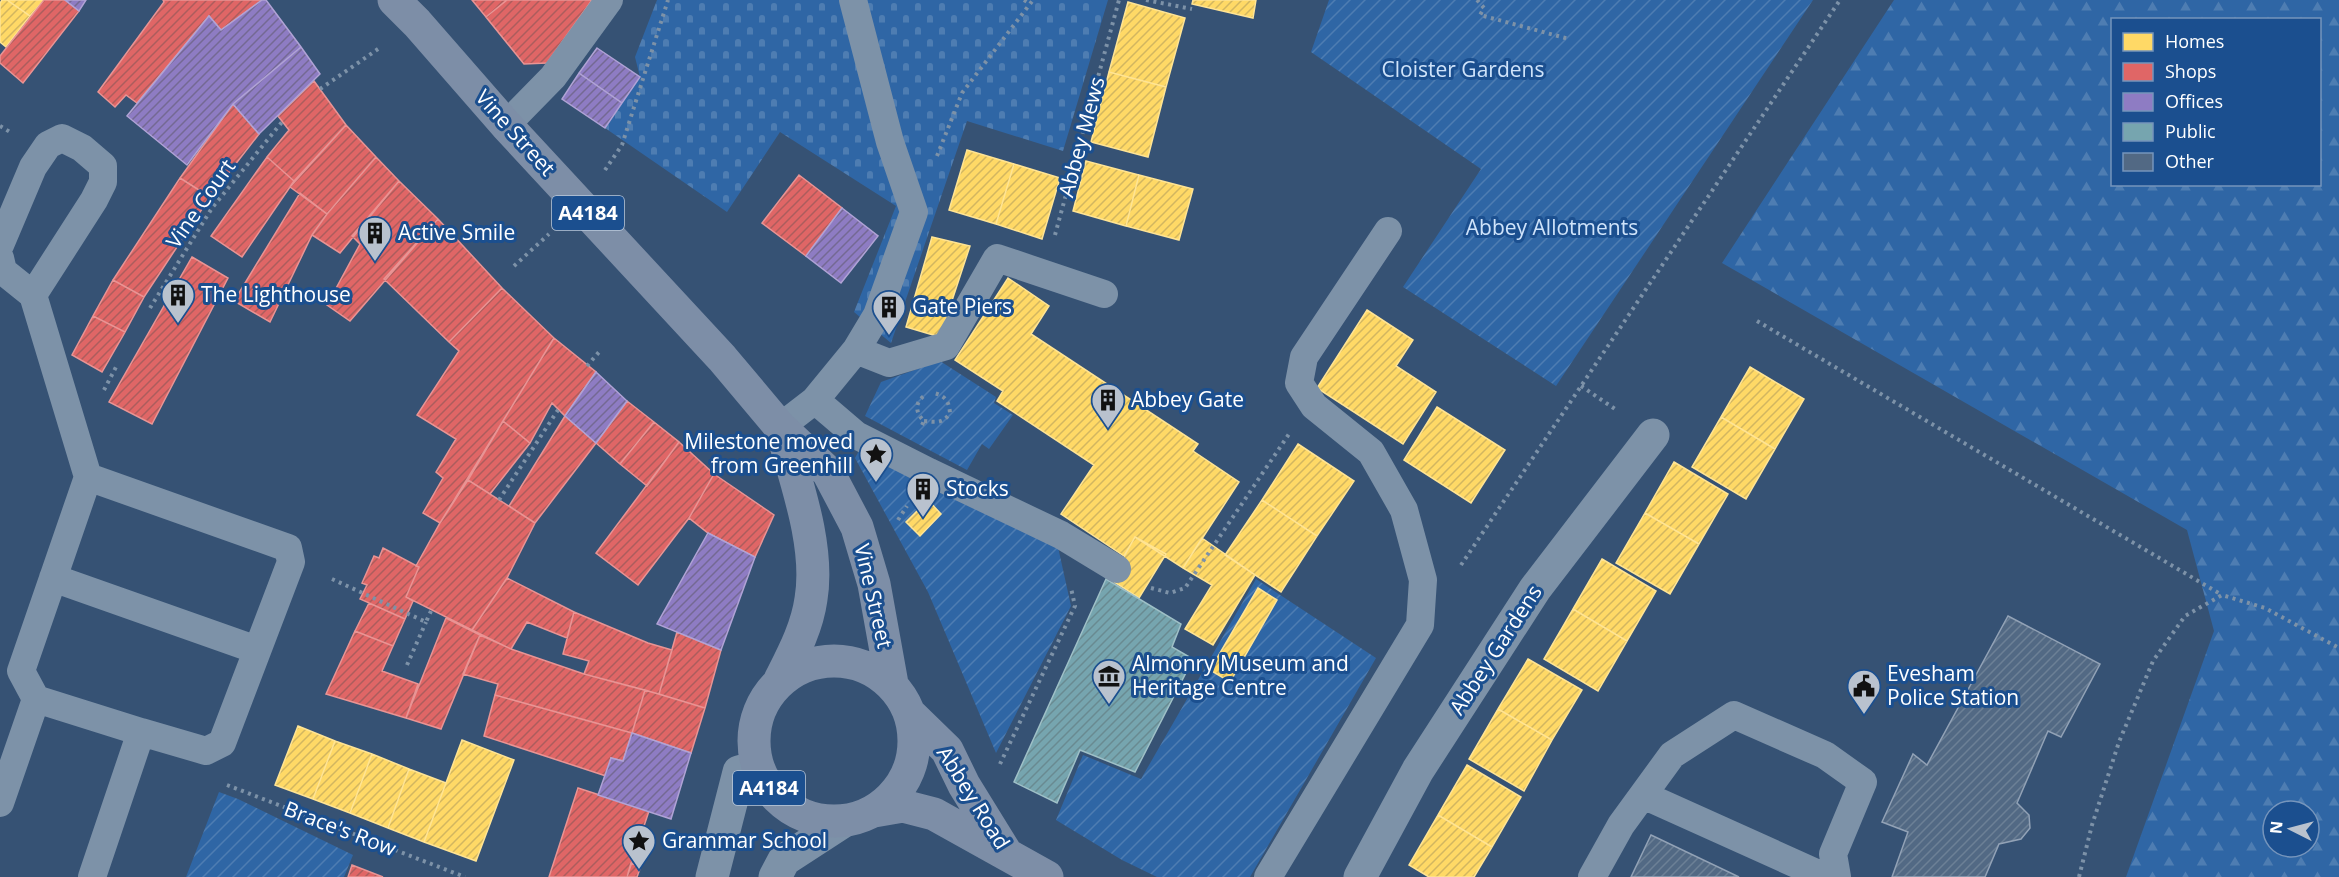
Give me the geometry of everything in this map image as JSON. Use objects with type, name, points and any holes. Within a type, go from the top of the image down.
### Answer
[{"type":"main road","name":"Vine Street","points":[[394,0],[656,289],[722,357],[780,427],[828,472],[857,527],[874,584],[892,684]]},
{"type":"main road","name":"Vine Street","points":[[780,427],[800,498],[812,556],[812,598],[803,633],[780,680]]},
{"type":"main road","name":"A4184","points":[[840,661],[859,664],[877,672],[892,684],[910,714],[915,736],[913,758],[905,779],[892,797],[874,811],[860,818],[823,821],[802,815],[783,803],[767,787],[758,767],[754,747],[755,727],[760,708],[780,680],[806,663],[840,661]]},
{"type":"main road","name":"Abbey Road","points":[[910,714],[947,750],[964,785],[1009,857]]},
{"type":"main road","name":"Abbey Road","points":[[874,811],[903,806],[934,814],[1047,877]]},
{"type":"street","name":"Abbey Gardens","points":[[1360,877],[1418,770],[1535,589],[1653,435]]},
{"type":"street","points":[[712,877],[739,772],[758,767]]},
{"type":"street","points":[[775,877],[784,860],[844,821]]},
{"type":"lane","points":[[506,125],[553,77],[609,0]]},
{"type":"lane","points":[[780,427],[815,400],[856,350],[878,315],[914,212],[890,142],[853,0]]},
{"type":"lane","points":[[0,245],[33,167],[48,145],[62,138],[82,148],[103,166],[103,182],[94,200],[33,296]]},
{"type":"lane","points":[[1269,877],[1420,625],[1423,580],[1404,510],[1371,452],[1314,406],[1299,383],[1304,357],[1388,231]]},
{"type":"lane","points":[[0,258],[3,270],[33,296],[88,477],[21,671],[36,699],[206,751],[222,743],[291,562],[288,548],[88,477]]},
{"type":"lane","points":[[856,350],[888,363],[946,346],[997,258],[1104,294]]},
{"type":"lane","points":[[815,400],[856,435],[1060,536],[1117,569]]},
{"type":"lane","points":[[53,578],[257,650]]},
{"type":"lane","points":[[0,803],[36,699]]},
{"type":"lane","points":[[1592,877],[1622,825],[1672,755],[1734,716],[1825,755],[1863,782],[1833,854],[1837,877]]},
{"type":"lane","points":[[92,877],[141,732]]},
{"type":"lane","points":[[1643,795],[1825,877]]},
{"type":"path","points":[[514,266],[581,205],[622,144],[668,0]]},
{"type":"path","points":[[914,212],[962,93],[1031,1],[1023,0]]},
{"type":"path","name":"Abbey Mews","points":[[1044,274],[1119,0]]},
{"type":"path","points":[[1146,0],[1192,9]]},
{"type":"path","points":[[1477,0],[1484,8]]},
{"type":"path","points":[[1487,0],[1480,15],[1569,39]]},
{"type":"path","points":[[1460,565],[1840,0]]},
{"type":"path","points":[[320,89],[417,23]]},
{"type":"path","name":"Vine Court","points":[[150,308],[212,208],[282,122]]},
{"type":"path","points":[[1757,321],[2222,595],[2265,608],[2339,648]]},
{"type":"path","points":[[587,366],[599,352]]},
{"type":"path","points":[[935,393],[944,397],[949,403],[950,413],[945,420],[924,421],[918,416],[919,400],[927,394],[935,393]]},
{"type":"path","points":[[1117,569],[1153,589],[1170,593],[1185,588],[1283,441],[1314,406]]},
{"type":"path","points":[[499,500],[558,410]]},
{"type":"path","points":[[904,460],[924,421]]},
{"type":"path","points":[[999,765],[1075,606],[1060,536]]},
{"type":"path","points":[[332,579],[426,622]]},
{"type":"path","points":[[2079,877],[2092,825],[2119,742],[2153,661],[2185,616],[2222,595]]},
{"type":"path","points":[[407,665],[431,611]]},
{"type":"path","name":"Brace's Row","points":[[226,784],[465,877]]},
{"type":"green space","points":[[657,0],[1108,0],[1063,151],[967,121],[891,343],[854,312],[896,206],[780,132],[727,212],[605,128],[640,77],[635,57]]},
{"type":"green space","name":"Abbey Allotments","points":[[1329,0],[1813,0],[1556,386],[1403,287],[1481,169],[1311,52]]},
{"type":"green space","points":[[1894,0],[2339,0],[2339,877],[2126,877],[2214,631],[2187,530],[1722,263]]},
{"type":"green space","points":[[940,361],[996,397],[994,403],[1013,415],[989,449],[982,444],[967,470],[865,416],[881,382]]},
{"type":"green space","points":[[860,449],[1058,547],[1071,606],[996,753],[928,592],[855,458]]},
{"type":"green space","points":[[1256,579],[1376,658],[1250,877],[1157,877],[1122,860],[1056,820],[1083,755],[1141,779]]},
{"type":"green space","points":[[219,792],[353,855],[344,877],[186,877]]},
{"type":"building: Homes","points":[[2,0],[7,0],[30,16],[6,47],[0,42],[0,3]]},
{"type":"building: Homes","points":[[7,0],[44,0],[30,16]]},
{"type":"building: Homes","points":[[1193,0],[1256,0],[1253,18],[1192,4]]},
{"type":"building: Homes","points":[[1128,2],[1185,18],[1166,87],[1109,72]]},
{"type":"building: Homes","points":[[1109,72],[1166,87],[1148,157],[1091,142]]},
{"type":"building: Homes","points":[[967,150],[1014,164],[996,224],[949,210]]},
{"type":"building: Homes","points":[[1086,161],[1139,175],[1126,226],[1073,211]]},
{"type":"building: Homes","points":[[1014,164],[1060,178],[1042,239],[996,224]]},
{"type":"building: Homes","points":[[1139,175],[1193,189],[1179,240],[1126,226]]},
{"type":"building: Homes","points":[[932,237],[970,246],[940,337],[906,327]]},
{"type":"building: Homes","name":"Abbey Gate","points":[[1008,278],[1049,306],[1031,334],[1198,444],[1193,451],[1239,482],[1183,568],[1135,537],[1124,556],[1061,514],[1094,465],[997,401],[1003,391],[955,360]]},
{"type":"building: Homes","points":[[1367,310],[1413,340],[1396,366],[1436,392],[1403,444],[1317,388]]},
{"type":"building: Homes","points":[[1750,367],[1804,399],[1775,449],[1721,417]]},
{"type":"building: Homes","points":[[1437,407],[1505,450],[1471,503],[1404,460]]},
{"type":"building: Homes","points":[[1721,417],[1775,449],[1746,499],[1692,467]]},
{"type":"building: Homes","points":[[1298,444],[1354,481],[1317,536],[1262,500]]},
{"type":"building: Homes","points":[[1674,462],[1728,494],[1699,544],[1645,513]]},
{"type":"building: Homes","name":"Stocks","points":[[928,500],[941,514],[920,536],[906,522]]},
{"type":"building: Homes","points":[[1262,500],[1317,536],[1281,592],[1225,555]]},
{"type":"building: Homes","points":[[1645,513],[1699,544],[1670,594],[1616,563]]},
{"type":"building: Homes","points":[[1135,537],[1166,554],[1139,598],[1111,580]]},
{"type":"building: Homes","points":[[1202,538],[1255,575],[1213,645],[1185,629],[1212,585],[1183,568]]},
{"type":"building: Homes","points":[[1602,559],[1656,591],[1627,641],[1573,609]]},
{"type":"building: Homes","points":[[1258,588],[1277,600],[1230,682],[1210,670]]},
{"type":"building: Homes","points":[[1573,609],[1627,641],[1598,691],[1544,659]]},
{"type":"building: Homes","points":[[1528,659],[1582,690],[1552,740],[1498,709]]},
{"type":"building: Homes","points":[[1498,709],[1552,740],[1524,791],[1469,759]]},
{"type":"building: Homes","points":[[298,726],[335,741],[313,799],[275,785]]},
{"type":"building: Homes","points":[[462,740],[514,760],[476,861],[424,842]]},
{"type":"building: Homes","points":[[335,741],[372,754],[350,813],[313,799]]},
{"type":"building: Homes","points":[[372,754],[409,769],[388,828],[350,813]]},
{"type":"building: Homes","points":[[1467,765],[1521,797],[1492,847],[1438,815]]},
{"type":"building: Homes","points":[[409,769],[446,783],[424,842],[388,828]]},
{"type":"building: Homes","points":[[1438,815],[1492,847],[1474,877],[1429,877],[1409,865]]},
{"type":"building: Shops","points":[[44,0],[65,0],[79,11],[23,83],[0,63],[0,56]]},
{"type":"building: Shops","points":[[163,0],[262,0],[221,30],[209,16],[137,103],[126,95],[115,107],[98,92],[164,2]]},
{"type":"building: Shops","points":[[472,0],[507,0],[486,17]]},
{"type":"building: Shops","points":[[507,0],[592,0],[547,63],[524,64],[486,17]]},
{"type":"building: Shops","points":[[314,81],[346,125],[294,181],[267,157],[289,130],[278,116]]},
{"type":"building: Shops","points":[[233,104],[259,134],[210,197],[180,178]]},
{"type":"building: Shops","points":[[346,125],[376,157],[327,214],[290,187]]},
{"type":"building: Shops","points":[[267,157],[294,181],[242,257],[211,236]]},
{"type":"building: Shops","name":"Active Smile","points":[[376,157],[399,181],[340,253],[312,235]]},
{"type":"building: Shops","points":[[799,175],[842,208],[806,256],[762,223]]},
{"type":"building: Shops","points":[[180,178],[210,197],[144,297],[113,280]]},
{"type":"building: Shops","name":"Active Smile","points":[[399,181],[438,219],[350,321],[327,305],[360,244],[352,236]]},
{"type":"building: Shops","points":[[300,193],[327,214],[312,235],[270,322],[234,301]]},
{"type":"building: Shops","points":[[438,219],[502,288],[449,342],[384,279]]},
{"type":"building: Shops","name":"The Lighthouse","points":[[192,257],[228,278],[152,424],[109,402]]},
{"type":"building: Shops","points":[[113,280],[144,297],[125,332],[93,316]]},
{"type":"building: Shops","points":[[502,288],[554,338],[440,523],[423,513],[443,478],[436,472],[456,439],[417,415],[459,351],[449,342]]},
{"type":"building: Shops","points":[[93,316],[125,332],[102,372],[72,355]]},
{"type":"building: Shops","points":[[554,338],[596,372],[565,416],[552,403],[530,443],[503,421]]},
{"type":"building: Shops","points":[[627,401],[654,422],[620,464],[596,443]]},
{"type":"building: Shops","points":[[565,416],[596,443],[535,523],[509,506]]},
{"type":"building: Shops","points":[[503,421],[530,443],[490,494],[468,480]]},
{"type":"building: Shops","points":[[654,422],[679,442],[647,486],[620,464]]},
{"type":"building: Shops","points":[[679,442],[714,474],[689,518],[638,585],[596,553]]},
{"type":"building: Shops","points":[[714,474],[774,515],[755,557],[708,533],[689,518]]},
{"type":"building: Shops","points":[[468,480],[535,523],[507,578],[472,630],[406,597],[419,567],[416,566]]},
{"type":"building: Shops","points":[[383,548],[419,567],[406,597],[413,601],[405,619],[360,599],[367,585],[362,583],[374,556],[379,558]]},
{"type":"building: Shops","points":[[507,578],[574,612],[567,638],[527,622],[511,649],[472,630]]},
{"type":"building: Shops","points":[[369,603],[405,619],[393,646],[355,631]]},
{"type":"building: Shops","points":[[574,612],[648,643],[672,650],[659,694],[584,674],[589,661],[563,654]]},
{"type":"building: Shops","points":[[446,618],[480,635],[441,729],[406,718]]},
{"type":"building: Shops","points":[[355,631],[393,646],[382,671],[418,684],[406,718],[326,694]]},
{"type":"building: Shops","points":[[677,632],[721,650],[705,708],[659,694]]},
{"type":"building: Shops","points":[[480,635],[511,649],[584,674],[645,690],[632,733],[495,695],[498,684],[463,674]]},
{"type":"building: Shops","points":[[645,690],[705,708],[691,753],[632,733]]},
{"type":"building: Shops","points":[[495,695],[632,733],[623,761],[611,758],[606,776],[484,736]]},
{"type":"building: Shops","points":[[578,788],[649,811],[627,877],[549,877]]},
{"type":"building: Shops","points":[[631,863],[641,866],[637,877],[627,877]]},
{"type":"building: Shops","points":[[352,865],[383,877],[348,877]]},
{"type":"building: Offices","points":[[65,0],[86,0],[79,11]]},
{"type":"building: Offices","points":[[262,0],[266,0],[301,47],[233,104],[187,165],[127,116],[209,16],[221,30]]},
{"type":"building: Offices","points":[[301,47],[320,74],[259,134],[233,104]]},
{"type":"building: Offices","points":[[597,48],[640,77],[622,103],[579,73]]},
{"type":"building: Offices","points":[[579,73],[622,103],[605,128],[562,99]]},
{"type":"building: Offices","points":[[842,208],[878,236],[841,283],[806,256]]},
{"type":"building: Offices","points":[[596,372],[627,401],[596,443],[565,416]]},
{"type":"building: Offices","points":[[708,533],[755,557],[721,650],[657,624]]},
{"type":"building: Offices","points":[[632,733],[691,753],[671,819],[598,795],[611,758],[623,761]]},
{"type":"building: Public","name":"Almonry Museum and Heritage Centre","points":[[1106,579],[1181,624],[1172,647],[1193,659],[1135,772],[1080,750],[1057,803],[1014,782]]},
{"type":"building: Other","points":[[2008,616],[2100,664],[2061,737],[2048,731],[2017,803],[2029,815],[2030,828],[2021,839],[1999,844],[1985,877],[1892,877],[1908,832],[1882,822],[1913,754],[1927,765]]},
{"type":"building: Other","points":[[1651,835],[1739,877],[1631,877]]},
{"type":"place","name":"Active Smile","points":[[375,262]]},
{"type":"place","name":"The Lighthouse","points":[[178,324]]},
{"type":"place","name":"Gate Piers","points":[[889,336]]},
{"type":"place","name":"Abbey Gate","points":[[1108,429]]},
{"type":"place","name":"Milestone moved from Greenhill","points":[[876,483]]},
{"type":"place","name":"Stocks","points":[[923,518]]},
{"type":"place","name":"Almonry Museum and Heritage Centre","points":[[1109,705]]},
{"type":"place","name":"Evesham Police Station","points":[[1864,715]]},
{"type":"place","name":"Grammar School","points":[[639,870]]},
{"type":"park label","name":"Cloister Gardens","points":[[1463,70]]}]
